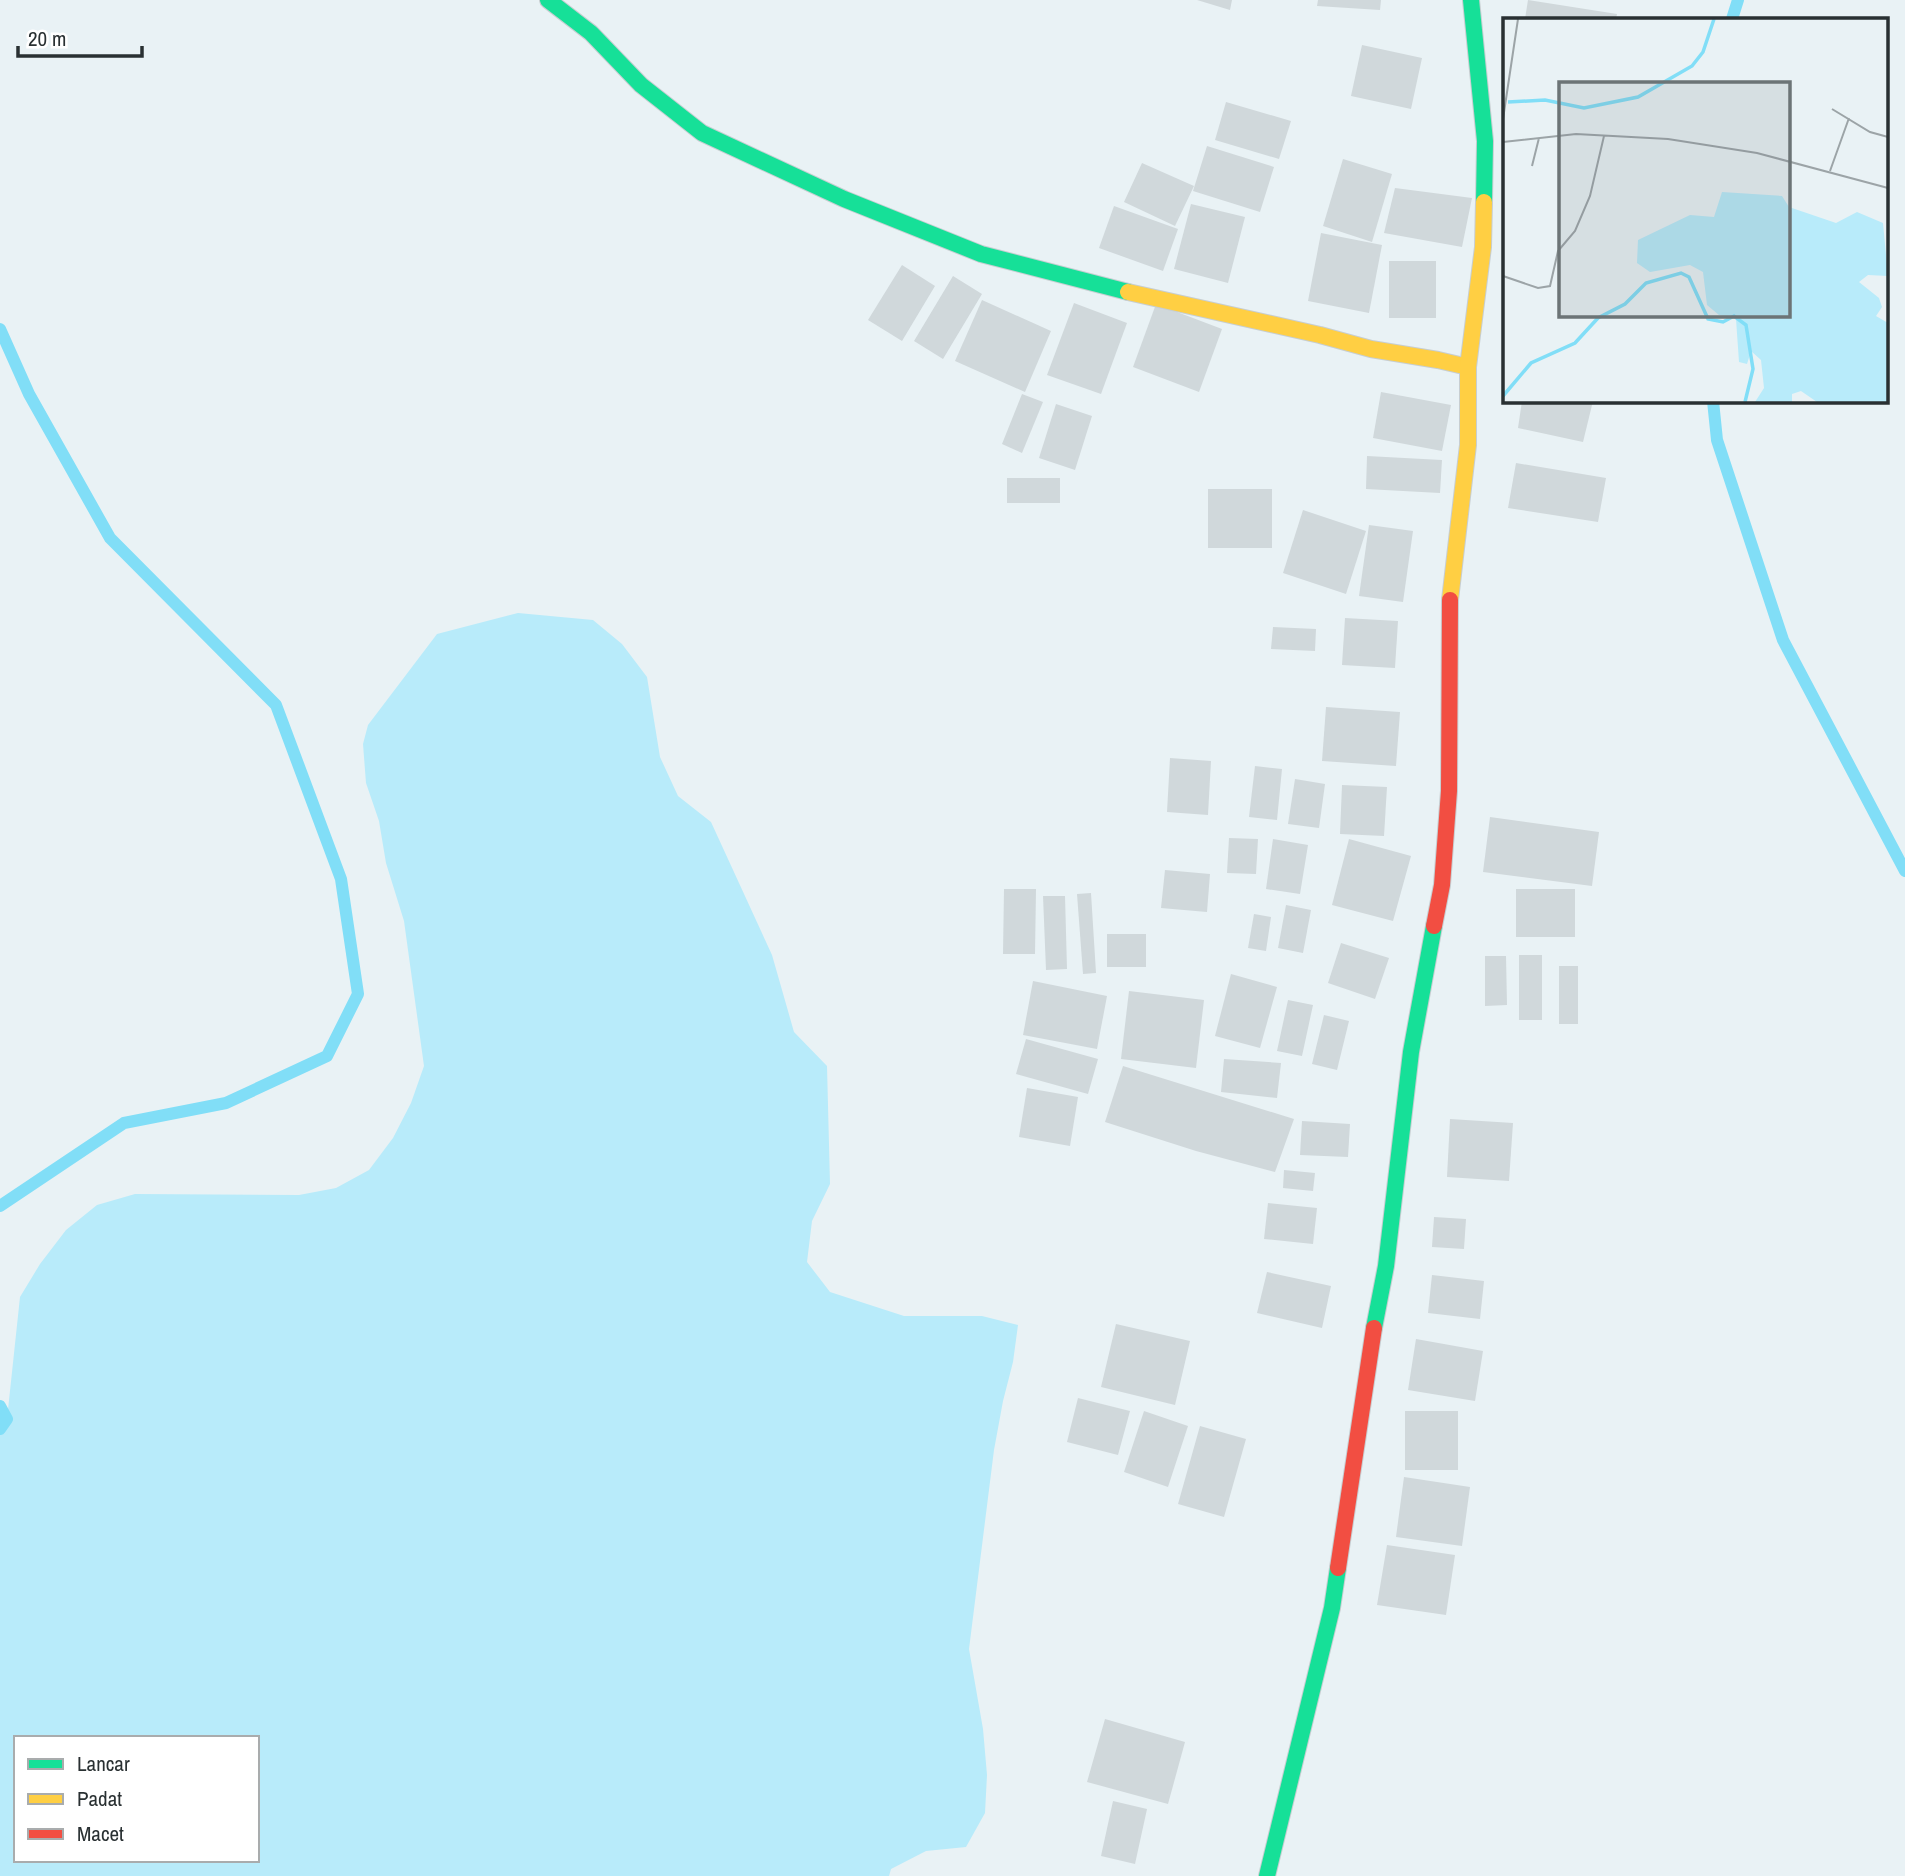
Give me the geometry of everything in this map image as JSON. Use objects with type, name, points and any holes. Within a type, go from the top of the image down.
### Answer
[{"type":"street","points":[[548,0],[591,33],[641,85],[702,133],[844,199],[981,254],[1130,293],[1371,349],[1468,367]]},
{"type":"street","points":[[1267,1876],[1332,1608],[1369,1353],[1386,1266],[1411,1052],[1443,885],[1449,791],[1449,609],[1468,445],[1468,367],[1483,247],[1485,141],[1471,0]]},
{"type":"shaded area","points":[[518,613],[593,620],[622,644],[647,677],[660,757],[678,796],[711,822],[772,955],[794,1032],[827,1066],[830,1184],[812,1221],[807,1262],[830,1292],[904,1316],[982,1316],[1018,1325],[994,1450],[969,1649],[983,1729],[987,1775],[985,1813],[966,1847],[926,1851],[891,1869],[889,1876],[0,1876],[0,1425],[7,1419],[20,1297],[40,1264],[66,1230],[97,1205],[135,1194],[299,1195],[336,1188],[369,1170],[393,1138],[411,1103],[424,1066],[404,921],[386,863],[379,821],[366,783],[363,744],[368,725],[437,634]]},
{"type":"building","points":[[1197,0],[1232,0],[1230,10]]},
{"type":"building","points":[[1318,0],[1381,0],[1380,10],[1317,6]]},
{"type":"building","points":[[1528,0],[1617,14],[1616,18],[1525,18]]},
{"type":"building","points":[[1362,45],[1422,58],[1411,109],[1351,96]]},
{"type":"building","points":[[1226,102],[1291,121],[1279,159],[1215,140]]},
{"type":"building","points":[[1207,146],[1274,167],[1260,212],[1193,191]]},
{"type":"building","points":[[1343,159],[1392,174],[1372,242],[1323,226]]},
{"type":"building","points":[[1142,163],[1194,186],[1175,226],[1124,202]]},
{"type":"building","points":[[1395,188],[1472,198],[1462,247],[1384,233]]},
{"type":"building","points":[[1191,204],[1245,217],[1228,283],[1174,269]]},
{"type":"building","points":[[1114,206],[1178,229],[1163,271],[1099,248]]},
{"type":"building","points":[[1321,233],[1382,245],[1369,313],[1308,301]]},
{"type":"building","points":[[1389,261],[1436,261],[1436,318],[1389,318]]},
{"type":"building","points":[[902,265],[935,286],[902,341],[868,320]]},
{"type":"building","points":[[953,276],[982,294],[943,359],[914,341]]},
{"type":"building","points":[[982,300],[1051,331],[1025,392],[955,361]]},
{"type":"building","points":[[1074,303],[1127,323],[1101,394],[1047,375]]},
{"type":"building","points":[[1156,304],[1222,329],[1199,392],[1133,367]]},
{"type":"building","points":[[1381,392],[1451,405],[1442,451],[1373,438]]},
{"type":"building","points":[[1022,394],[1043,402],[1022,453],[1002,444]]},
{"type":"building","points":[[1522,402],[1593,402],[1583,442],[1518,428]]},
{"type":"building","points":[[1056,404],[1092,416],[1075,470],[1039,458]]},
{"type":"building","points":[[1367,456],[1442,460],[1440,493],[1366,489]]},
{"type":"building","points":[[1516,463],[1606,478],[1598,522],[1508,508]]},
{"type":"building","points":[[1007,478],[1060,478],[1060,503],[1007,503]]},
{"type":"building","points":[[1208,489],[1272,489],[1272,548],[1208,548]]},
{"type":"building","points":[[1303,510],[1366,531],[1346,594],[1283,573]]},
{"type":"building","points":[[1369,525],[1413,531],[1403,602],[1359,596]]},
{"type":"building","points":[[1345,618],[1398,621],[1395,668],[1342,665]]},
{"type":"building","points":[[1273,627],[1316,629],[1315,651],[1271,649]]},
{"type":"building","points":[[1326,707],[1400,712],[1396,766],[1322,761]]},
{"type":"building","points":[[1170,758],[1211,761],[1208,815],[1167,812]]},
{"type":"building","points":[[1255,766],[1282,769],[1277,820],[1249,817]]},
{"type":"building","points":[[1295,779],[1325,784],[1319,828],[1288,824]]},
{"type":"building","points":[[1342,785],[1387,787],[1384,836],[1340,834]]},
{"type":"building","points":[[1490,817],[1599,832],[1592,886],[1483,872]]},
{"type":"building","points":[[1229,838],[1258,839],[1256,874],[1227,873]]},
{"type":"building","points":[[1273,839],[1308,845],[1300,894],[1266,889]]},
{"type":"building","points":[[1349,839],[1411,856],[1393,921],[1332,905]]},
{"type":"building","points":[[1165,870],[1210,874],[1207,912],[1161,908]]},
{"type":"building","points":[[1004,889],[1036,889],[1035,954],[1003,954]]},
{"type":"building","points":[[1516,889],[1575,889],[1575,937],[1516,937]]},
{"type":"building","points":[[1091,893],[1096,973],[1083,974],[1077,894]]},
{"type":"building","points":[[1043,896],[1065,896],[1067,969],[1046,970]]},
{"type":"building","points":[[1286,905],[1311,910],[1303,953],[1278,948]]},
{"type":"building","points":[[1254,914],[1271,917],[1266,951],[1248,948]]},
{"type":"building","points":[[1107,934],[1146,934],[1146,967],[1107,967]]},
{"type":"building","points":[[1341,943],[1389,958],[1375,999],[1328,983]]},
{"type":"building","points":[[1519,955],[1542,955],[1542,1020],[1519,1020]]},
{"type":"building","points":[[1485,956],[1506,956],[1507,1005],[1485,1006]]},
{"type":"building","points":[[1559,966],[1578,966],[1578,1024],[1559,1024]]},
{"type":"building","points":[[1231,974],[1277,987],[1260,1048],[1215,1036]]},
{"type":"building","points":[[1033,981],[1107,996],[1097,1049],[1023,1035]]},
{"type":"building","points":[[1129,991],[1204,1000],[1196,1068],[1121,1059]]},
{"type":"building","points":[[1288,1000],[1313,1005],[1302,1056],[1277,1051]]},
{"type":"building","points":[[1324,1015],[1349,1021],[1337,1070],[1312,1064]]},
{"type":"building","points":[[1026,1039],[1098,1059],[1088,1094],[1016,1074]]},
{"type":"building","points":[[1224,1059],[1281,1063],[1277,1098],[1221,1092]]},
{"type":"building","points":[[1123,1066],[1294,1119],[1275,1172],[1196,1151],[1105,1122]]},
{"type":"building","points":[[1027,1088],[1078,1097],[1070,1146],[1019,1137]]},
{"type":"building","points":[[1450,1119],[1513,1123],[1509,1181],[1447,1177]]},
{"type":"building","points":[[1302,1121],[1350,1124],[1348,1157],[1300,1155]]},
{"type":"building","points":[[1284,1170],[1315,1173],[1313,1191],[1283,1188]]},
{"type":"building","points":[[1268,1203],[1317,1208],[1313,1244],[1264,1239]]},
{"type":"building","points":[[1434,1217],[1466,1219],[1464,1249],[1432,1247]]},
{"type":"building","points":[[1267,1272],[1331,1286],[1322,1328],[1257,1313]]},
{"type":"building","points":[[1432,1275],[1484,1281],[1480,1319],[1428,1313]]},
{"type":"building","points":[[1116,1324],[1190,1341],[1175,1405],[1101,1387]]},
{"type":"building","points":[[1416,1339],[1483,1351],[1475,1401],[1408,1390]]},
{"type":"building","points":[[1078,1398],[1130,1411],[1118,1455],[1067,1442]]},
{"type":"building","points":[[1144,1411],[1188,1426],[1168,1487],[1124,1472]]},
{"type":"building","points":[[1405,1411],[1458,1411],[1458,1470],[1405,1470]]},
{"type":"building","points":[[1200,1426],[1246,1439],[1224,1517],[1178,1504]]},
{"type":"building","points":[[1404,1477],[1470,1487],[1462,1546],[1396,1537]]},
{"type":"building","points":[[1387,1545],[1455,1555],[1446,1615],[1377,1605]]},
{"type":"building","points":[[1105,1719],[1185,1742],[1168,1804],[1087,1782]]},
{"type":"building","points":[[1113,1801],[1147,1809],[1135,1864],[1101,1856]]},
{"type":"waterway","points":[[1732,18],[1738,0]]},
{"type":"waterway","points":[[0,329],[29,394],[110,538],[276,705],[341,879],[358,994],[327,1056],[226,1103],[124,1123],[0,1206]]},
{"type":"waterway","points":[[1713,402],[1717,440],[1783,640],[1905,871]]},
{"type":"waterway","points":[[0,1406],[7,1419],[0,1429]]},
{"type":"traffic: fast","points":[[548,0],[591,33],[641,85],[702,133],[844,199],[981,254],[1128,292]]},
{"type":"traffic: fast","points":[[1471,0],[1485,141],[1484,202]]},
{"type":"traffic: fast","points":[[1374,1328],[1386,1266],[1411,1052],[1434,926]]},
{"type":"traffic: fast","points":[[1267,1876],[1332,1608],[1338,1568]]},
{"type":"traffic: slow","points":[[1450,600],[1468,445],[1468,367],[1483,247],[1484,202]]},
{"type":"traffic: slow","points":[[1128,292],[1371,349],[1468,367]]},
{"type":"traffic: jam","points":[[1434,926],[1442,885],[1449,791],[1450,600]]},
{"type":"traffic: jam","points":[[1338,1568],[1374,1328]]}]
